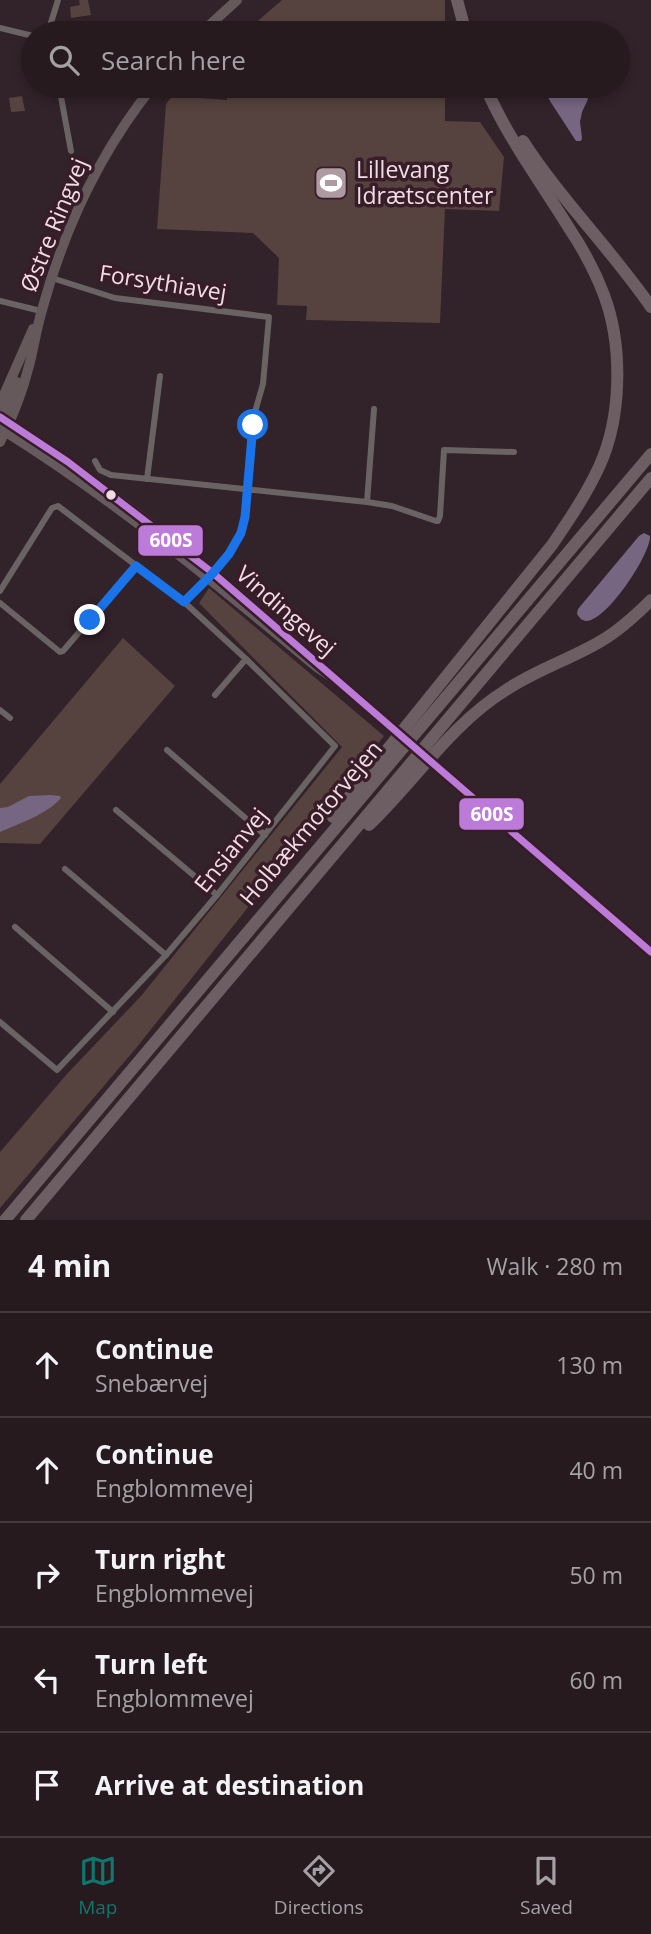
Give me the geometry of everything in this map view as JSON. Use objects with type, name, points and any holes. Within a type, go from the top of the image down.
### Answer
[{"type":"highway","points":[[457,0],[463,21]]},
{"type":"highway","points":[[465,0],[471,21]]},
{"type":"highway","points":[[275,899],[316,839],[552,545],[600,466],[610,434],[618,367],[605,298],[582,250],[521,154],[490,98]]},
{"type":"highway","points":[[499,98],[524,143],[559,193],[636,285],[651,307]]},
{"type":"highway","name":"Holbækmotorvejen","points":[[5,1220],[651,454]]},
{"type":"highway","name":"Holbækmotorvejen","points":[[26,1220],[651,478]]},
{"type":"highway","points":[[320,871],[375,818],[436,750],[473,714],[505,690],[602,641],[651,600]]},
{"type":"main road","points":[[214,21],[237,0]]},
{"type":"main road","name":"Østre Ringvej","points":[[0,404],[41,310],[72,224],[95,175],[144,98]]},
{"type":"main road","name":"Østre Ringvej","points":[[5,432],[30,363],[41,310]]},
{"type":"main road","points":[[5,432],[2,418],[22,368],[29,337]]},
{"type":"main road","name":"Vindingevej","points":[[5,432],[38,452],[210,576],[319,663],[334,679],[651,952]]},
{"type":"street","points":[[53,21],[58,0]]},
{"type":"street","points":[[0,28],[21,33]]},
{"type":"street","points":[[61,98],[71,150]]},
{"type":"street","name":"Forsythiavej","points":[[52,278],[115,298],[269,317],[263,384],[253,419],[247,490]]},
{"type":"street","points":[[0,301],[41,310]]},
{"type":"street","points":[[147,479],[160,376]]},
{"type":"street","points":[[366,502],[374,409]]},
{"type":"street","points":[[95,461],[100,470],[111,475],[366,502],[392,506],[438,521],[444,450],[514,452]]},
{"type":"street","points":[[184,602],[229,554],[241,533],[247,490]]},
{"type":"street","name":"Ensianvej","points":[[0,591],[52,508],[58,506],[184,602],[335,746],[166,955],[57,1070],[0,1022]]},
{"type":"street","points":[[0,603],[60,652],[136,566]]},
{"type":"street","points":[[215,695],[246,659]]},
{"type":"street","points":[[0,710],[10,718]]},
{"type":"street","points":[[167,750],[265,835]]},
{"type":"street","points":[[116,810],[217,895]]},
{"type":"street","points":[[65,869],[166,955]]},
{"type":"street","points":[[15,927],[113,1012]]},
{"type":"shaded area","points":[[79,0],[88,0],[91,15],[71,18],[70,7],[80,5]]},
{"type":"shaded area","points":[[282,0],[445,0],[445,21],[258,21]]},
{"type":"shaded area","points":[[21,96],[25,111],[11,112],[9,98]]},
{"type":"shaded area","name":"Lillevang Idrætscenter","points":[[170,98],[445,98],[445,121],[480,122],[504,157],[499,211],[445,209],[440,323],[306,320],[307,306],[277,305],[279,258],[253,233],[157,229],[166,104]]},
{"type":"shaded area","points":[[549,98],[587,98],[580,122],[581,141],[576,141]]},
{"type":"shaded area","points":[[644,533],[650,536],[648,545],[626,586],[605,611],[595,618],[586,621],[582,619],[577,614],[578,609]]},
{"type":"shaded area","points":[[209,588],[384,736],[137,1047],[0,1208],[0,1152],[66,1075],[141,996],[342,747],[199,603]]},
{"type":"shaded area","points":[[123,638],[175,686],[40,844],[0,843],[0,784]]},
{"type":"shaded area","points":[[50,795],[61,798],[40,814],[0,832],[0,808],[8,807],[29,796]]},
{"type":"transit line","name":"600S","points":[[0,417],[68,462],[213,573],[651,952]]},
{"type":"place","name":"Lillevang Idrætscenter","points":[[331,183]]},
{"type":"route","points":[[90,620],[136,566],[184,602],[229,554],[241,533],[245,517],[253,425]]}]
